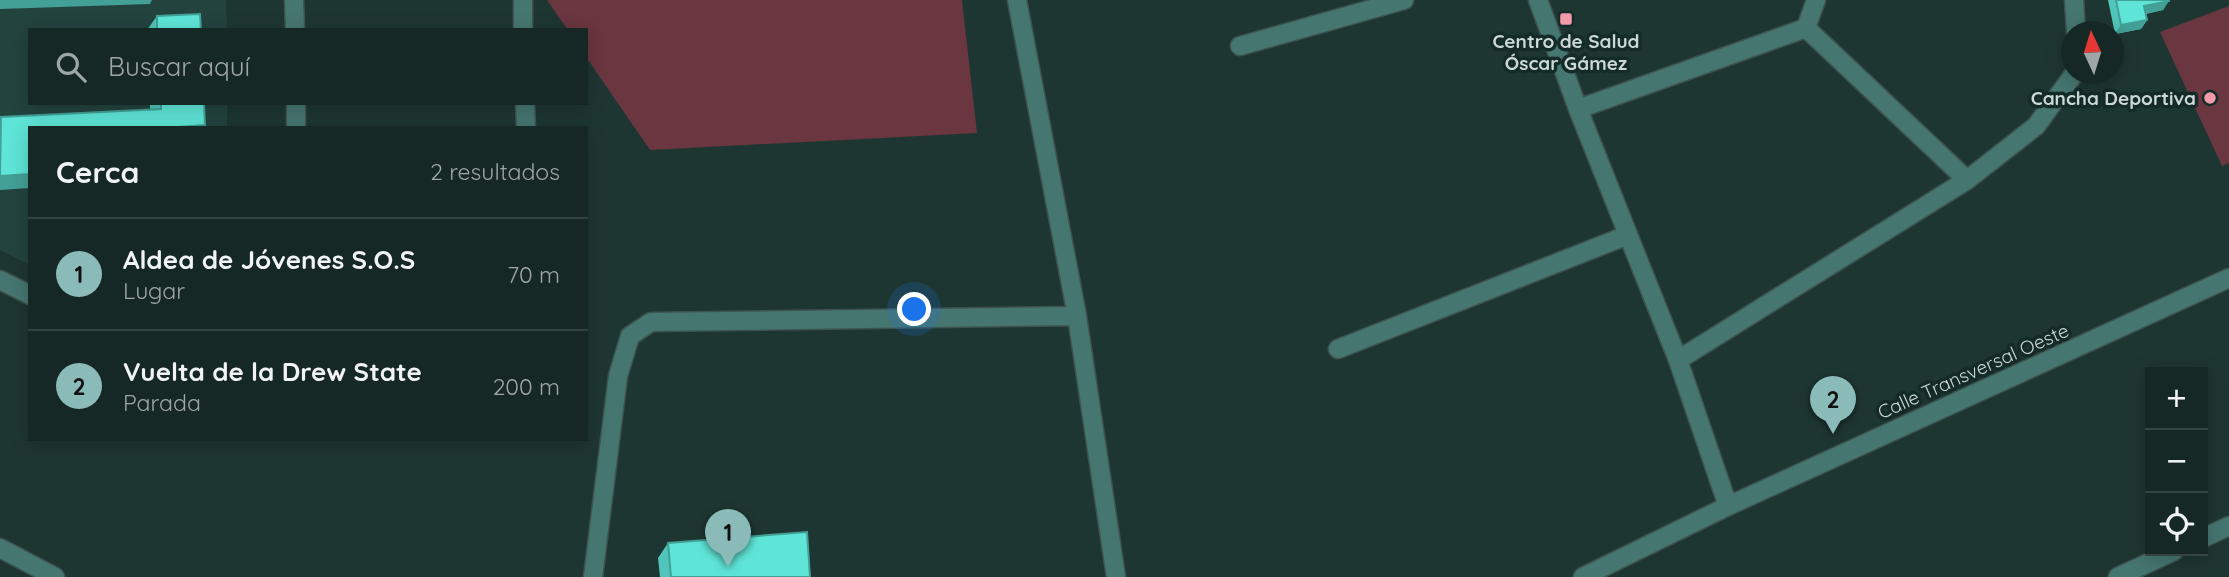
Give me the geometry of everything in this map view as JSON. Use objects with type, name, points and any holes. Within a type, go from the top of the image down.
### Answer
[{"type":"street","points":[[294,0],[295,28]]},
{"type":"street","points":[[523,0],[523,28]]},
{"type":"street","points":[[1017,0],[1077,316],[1116,577]]},
{"type":"street","points":[[1240,46],[1404,0]]},
{"type":"street","points":[[1538,0],[1578,109],[1678,360],[1728,506]]},
{"type":"street","points":[[1806,28],[1816,0]]},
{"type":"street","points":[[2074,0],[2075,21]]},
{"type":"street","points":[[1578,109],[1806,28]]},
{"type":"street","points":[[1806,28],[1966,180]]},
{"type":"street","points":[[1678,360],[1966,180],[2036,126],[2067,84]]},
{"type":"street","points":[[296,105],[296,126]]},
{"type":"street","points":[[525,105],[526,126]]},
{"type":"street","points":[[1338,349],[1628,235]]},
{"type":"street","name":"Calle Transversal Oeste","points":[[1583,577],[1614,570],[1728,506],[2229,278]]},
{"type":"street","points":[[0,280],[28,294]]},
{"type":"street","points":[[593,577],[618,376],[630,336],[651,322],[1077,316]]},
{"type":"street","points":[[2208,536],[2229,526]]},
{"type":"street","points":[[0,548],[55,577]]},
{"type":"street","points":[[2118,577],[2153,569],[2168,556]]},
{"type":"shaded area","points":[[0,0],[226,0],[227,28],[28,28],[28,105],[227,105],[227,126],[28,126],[28,264],[0,250]]},
{"type":"shaded area","points":[[547,0],[962,0],[977,133],[650,150],[588,60],[588,28],[567,28]]},
{"type":"shaded area","name":"Cancha Deportiva","points":[[2229,6],[2229,163],[2222,166],[2160,32]]},
{"type":"building","points":[[2116,0],[2169,0],[2144,6],[2147,20],[2124,24],[2124,21],[2120,21]]},
{"type":"building","points":[[200,14],[201,28],[157,28],[157,16]]},
{"type":"building","points":[[161,105],[204,105],[205,125],[28,126],[28,174],[0,176],[1,117],[161,109]]},
{"type":"building","points":[[807,532],[810,577],[671,577],[668,543]]},
{"type":"place","name":"Centro de Salud Óscar Gámez","points":[[1566,19]]},
{"type":"place","name":"Cancha Deportiva","points":[[2210,98]]},
{"type":"place","name":"Vuelta de la Drew State","points":[[1833,434]]},
{"type":"place","name":"Aldea de Jóvenes S.O.S","points":[[728,567]]}]
